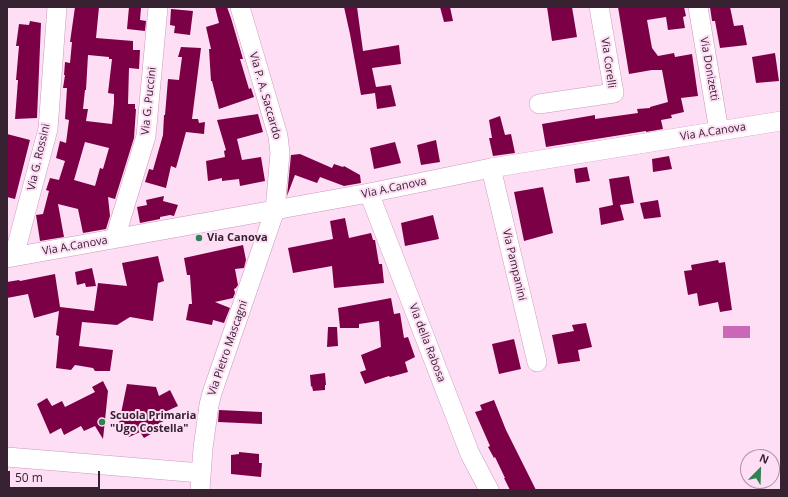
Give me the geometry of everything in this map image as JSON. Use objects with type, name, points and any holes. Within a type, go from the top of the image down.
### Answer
[{"type":"street","name":"Via G. Rossini","points":[[11,257],[48,129],[57,7]]},
{"type":"street","name":"Via G. Puccini","points":[[115,238],[146,136],[158,7]]},
{"type":"street","name":"Via P. A. Saccardo","points":[[240,7],[278,136],[280,153],[275,210]]},
{"type":"street","name":"Via Corelli","points":[[539,104],[614,93],[599,7]]},
{"type":"street","name":"Via Donizetti","points":[[698,7],[719,131]]},
{"type":"street","name":"Via A.Canova","points":[[11,257],[369,193],[491,168],[781,121]]},
{"type":"street","name":"Via Pampanini","points":[[491,168],[537,362]]},
{"type":"street","name":"Via della Rabosa","points":[[369,193],[470,454],[488,490]]},
{"type":"street","name":"Via Pietro Mascagni","points":[[200,481],[207,418],[212,392],[275,210]]},
{"type":"street","points":[[7,456],[200,481]]},
{"type":"shaded area","points":[[723,326],[750,326],[750,338],[723,338]]},
{"type":"building","points":[[75,7],[99,7],[96,38],[133,41],[133,50],[140,50],[139,69],[129,68],[128,104],[135,104],[136,109],[134,138],[115,199],[108,197],[110,216],[106,229],[83,233],[78,209],[58,204],[64,237],[40,241],[36,215],[43,214],[49,191],[46,190],[50,178],[59,180],[65,161],[56,158],[60,141],[66,143],[69,120],[65,119],[67,88],[63,88],[65,62],[70,63],[72,42],[70,42]],"holes":[[[88,55],[109,57],[109,59],[112,59],[108,93],[114,94],[112,124],[86,121],[88,109],[83,109],[86,90]],[[85,142],[109,148],[103,169],[100,168],[95,186],[74,180]]]},
{"type":"building","points":[[129,7],[141,8],[140,20],[146,21],[145,31],[127,29]]},
{"type":"building","points":[[215,7],[227,7],[243,59],[240,59],[249,89],[251,88],[254,97],[219,109],[211,81],[209,49],[211,49],[206,27],[219,23]]},
{"type":"building","points":[[344,7],[357,7],[363,51],[399,45],[401,64],[372,68],[376,87],[391,85],[396,106],[377,109],[375,93],[361,95]]},
{"type":"building","points":[[440,7],[450,7],[453,21],[444,22]]},
{"type":"building","points":[[547,7],[572,7],[577,37],[552,41]]},
{"type":"building","points":[[618,7],[684,7],[686,16],[683,17],[685,28],[668,30],[666,17],[647,20],[652,48],[658,56],[674,53],[675,57],[692,54],[698,96],[681,98],[684,112],[671,115],[672,118],[661,120],[663,129],[546,147],[542,124],[595,115],[595,119],[638,113],[637,109],[650,108],[668,102],[662,70],[652,70],[629,74]]},
{"type":"building","points":[[710,7],[730,7],[734,26],[743,25],[747,45],[720,48],[715,21],[712,21]]},
{"type":"building","points":[[171,9],[193,11],[190,35],[174,33],[175,26],[170,25]]},
{"type":"building","points":[[30,21],[41,23],[37,118],[15,119],[19,46],[16,46],[19,24],[29,25]]},
{"type":"building","points":[[181,47],[201,48],[192,119],[198,119],[199,123],[205,122],[204,134],[186,132],[176,168],[171,166],[166,188],[145,182],[149,169],[153,170],[163,135],[168,79],[179,80],[182,57],[178,57]]},
{"type":"building","points":[[775,53],[779,81],[756,83],[752,57]]},
{"type":"building","points":[[258,114],[263,132],[237,139],[242,160],[261,157],[265,181],[240,186],[239,179],[222,181],[222,178],[208,181],[206,161],[225,157],[224,151],[226,150],[217,120]]},
{"type":"building","points":[[500,116],[505,135],[511,134],[515,153],[493,156],[489,138],[492,138],[489,120]]},
{"type":"building","points":[[7,134],[30,140],[15,199],[7,197]]},
{"type":"building","points":[[436,140],[440,162],[421,165],[417,145]]},
{"type":"building","points":[[395,142],[401,163],[374,169],[370,148]]},
{"type":"building","points":[[300,154],[332,168],[334,164],[344,166],[360,175],[361,183],[344,186],[320,177],[317,183],[295,175],[287,196],[291,155]]},
{"type":"building","points":[[669,156],[672,169],[653,172],[652,159]]},
{"type":"building","points":[[587,167],[590,181],[576,183],[574,169]]},
{"type":"building","points":[[629,176],[634,203],[620,205],[624,220],[601,225],[599,208],[613,205],[609,179]]},
{"type":"building","points":[[543,187],[553,233],[524,241],[514,192]]},
{"type":"building","points":[[164,196],[163,201],[178,205],[174,216],[170,215],[160,217],[160,219],[140,223],[137,207],[147,205],[146,200]]},
{"type":"building","points":[[658,200],[661,217],[644,219],[640,203]]},
{"type":"building","points":[[433,215],[439,239],[405,246],[401,223]]},
{"type":"building","points":[[345,218],[349,238],[371,233],[373,240],[375,240],[379,264],[382,264],[384,283],[334,288],[332,266],[293,273],[288,248],[333,239],[330,221]]},
{"type":"building","points":[[243,245],[246,260],[244,268],[235,269],[238,285],[234,289],[235,293],[233,298],[215,302],[230,308],[224,323],[213,320],[212,325],[186,320],[189,304],[192,304],[190,275],[187,275],[184,258]]},
{"type":"building","points":[[158,256],[164,281],[158,283],[153,321],[130,317],[117,325],[82,322],[79,346],[113,350],[110,371],[95,371],[93,368],[75,365],[71,370],[56,368],[59,336],[56,335],[59,311],[34,318],[28,294],[7,298],[7,282],[55,274],[60,307],[94,311],[98,283],[127,286],[122,263]]},
{"type":"building","points":[[718,260],[719,263],[725,262],[732,310],[720,312],[718,302],[699,306],[697,293],[688,295],[684,271],[692,270],[691,265]]},
{"type":"building","points":[[92,268],[96,286],[86,287],[85,283],[77,285],[75,272]]},
{"type":"building","points":[[391,298],[394,314],[400,313],[404,338],[408,337],[415,357],[405,362],[408,372],[389,376],[365,384],[360,372],[366,370],[361,355],[381,347],[379,321],[359,324],[359,328],[340,328],[338,308]]},
{"type":"building","points":[[586,323],[592,347],[578,350],[580,361],[558,364],[552,335],[574,331],[572,325]]},
{"type":"building","points":[[328,327],[337,327],[338,346],[327,347]]},
{"type":"building","points":[[514,339],[521,369],[499,374],[492,344]]},
{"type":"building","points":[[325,373],[325,390],[313,391],[312,386],[311,387],[310,375]]},
{"type":"building","points":[[103,381],[108,391],[103,439],[95,426],[84,431],[81,426],[64,435],[61,428],[50,434],[37,404],[47,398],[52,406],[62,401],[65,407],[95,392],[92,387]]},
{"type":"building","points":[[127,384],[156,387],[159,396],[170,390],[178,406],[167,411],[170,417],[152,428],[154,432],[144,438],[140,432],[129,437],[124,430],[117,433]]},
{"type":"building","points":[[494,400],[506,430],[536,490],[510,490],[495,457],[494,458],[488,447],[490,446],[475,412],[482,410],[480,405]]},
{"type":"building","points":[[219,410],[262,412],[262,424],[218,422]]},
{"type":"building","points":[[239,452],[259,454],[259,463],[262,463],[261,477],[231,474],[231,455],[239,454]]},
{"type":"place","name":"Via Canova","points":[[199,238]]},
{"type":"place","name":"Scuola Primaria \"Ugo Costella\"","points":[[102,422]]}]
